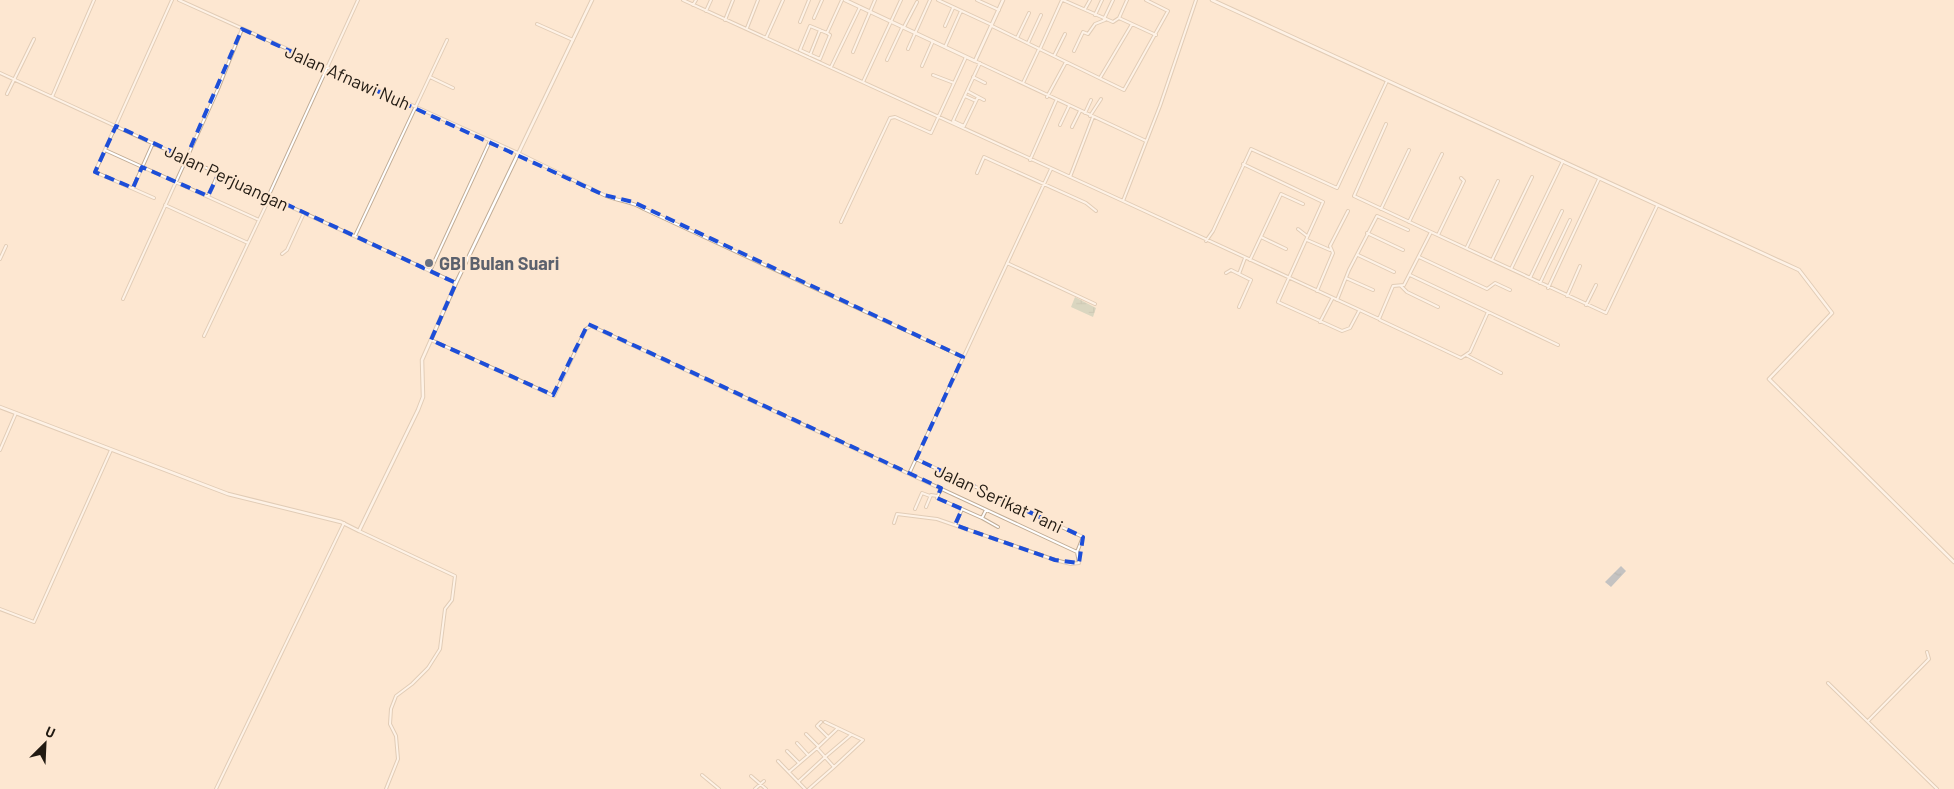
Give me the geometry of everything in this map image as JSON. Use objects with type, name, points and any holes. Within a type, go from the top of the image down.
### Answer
[{"type":"street","points":[[52,97],[94,0]]},
{"type":"street","points":[[154,198],[95,172],[172,0]]},
{"type":"street","name":"Jalan Afnawi Nuh","points":[[179,0],[518,153],[604,195],[618,200],[633,202],[644,210],[963,357]]},
{"type":"street","points":[[204,336],[259,220],[324,78],[326,67],[358,0]]},
{"type":"street","points":[[359,531],[418,410],[422,396],[421,362],[455,282],[592,0]]},
{"type":"street","points":[[683,0],[1123,201],[1460,358],[1470,352],[1488,312]]},
{"type":"street","points":[[694,5],[696,0]]},
{"type":"street","points":[[706,11],[711,0]]},
{"type":"street","points":[[725,20],[733,0]]},
{"type":"street","points":[[746,29],[758,0]]},
{"type":"street","points":[[766,38],[783,0]]},
{"type":"street","points":[[800,22],[809,0]]},
{"type":"street","points":[[814,18],[822,0]]},
{"type":"street","points":[[826,33],[843,0],[904,26],[1056,101],[1146,141]]},
{"type":"street","points":[[853,52],[875,0]]},
{"type":"street","points":[[863,82],[901,0]]},
{"type":"street","points":[[908,49],[930,0]]},
{"type":"street","points":[[938,0],[1124,90],[1156,35],[1168,10],[1146,0]]},
{"type":"street","points":[[979,0],[999,10]]},
{"type":"street","points":[[975,61],[1003,0]]},
{"type":"street","points":[[1022,84],[1062,0],[1112,22],[1119,18],[1127,0]]},
{"type":"street","points":[[1085,10],[1090,0]]},
{"type":"street","points":[[1094,15],[1102,0]]},
{"type":"street","points":[[1074,51],[1083,32],[1088,34],[1095,24],[1104,19],[1113,0]]},
{"type":"street","points":[[1123,201],[1190,23],[1196,0]]},
{"type":"street","points":[[1212,0],[1600,178],[1803,274],[1832,313],[1769,379],[1954,562]]},
{"type":"street","points":[[887,60],[917,2]]},
{"type":"street","points":[[831,68],[860,7]]},
{"type":"street","points":[[945,26],[954,7]]},
{"type":"street","points":[[945,47],[961,11]]},
{"type":"street","points":[[1017,38],[1029,13]]},
{"type":"street","points":[[1028,43],[1042,15]]},
{"type":"street","points":[[1119,18],[1156,35]]},
{"type":"street","points":[[537,24],[573,40]]},
{"type":"street","points":[[1100,78],[1132,24]]},
{"type":"street","points":[[810,26],[820,30],[830,36],[820,59],[800,50],[810,26]]},
{"type":"street","points":[[123,299],[242,29]]},
{"type":"street","points":[[810,55],[820,30]]},
{"type":"street","points":[[1054,56],[1065,34]]},
{"type":"street","points":[[7,94],[34,39]]},
{"type":"street","points":[[355,236],[447,40]]},
{"type":"street","points":[[922,66],[933,41]]},
{"type":"street","points":[[841,222],[890,118],[895,117],[931,133],[966,57]]},
{"type":"street","points":[[1047,96],[1066,62]]},
{"type":"street","points":[[978,97],[964,126],[953,121],[980,63]]},
{"type":"street","name":"Jalan Perjuangan","points":[[0,73],[455,282]]},
{"type":"street","points":[[933,75],[954,83]]},
{"type":"street","points":[[430,77],[454,88]]},
{"type":"street","points":[[973,77],[985,83]]},
{"type":"street","points":[[1206,241],[1214,231],[1248,152],[1254,149],[1337,188],[1388,80]]},
{"type":"street","points":[[967,91],[984,100]]},
{"type":"street","points":[[965,96],[976,101]]},
{"type":"street","points":[[1070,177],[1092,117],[1101,99]]},
{"type":"street","points":[[1085,113],[1092,100]]},
{"type":"street","points":[[1030,160],[1056,101]]},
{"type":"street","points":[[1060,125],[1069,106]]},
{"type":"street","points":[[1072,127],[1080,111]]},
{"type":"street","points":[[1386,124],[1354,194],[1381,209],[1548,288],[1604,312],[1608,312],[1658,205]]},
{"type":"street","points":[[429,271],[490,141]]},
{"type":"street","points":[[133,188],[153,142]]},
{"type":"street","points":[[105,150],[259,220]]},
{"type":"street","points":[[1381,209],[1409,150]]},
{"type":"street","points":[[1409,222],[1442,154]]},
{"type":"street","points":[[977,173],[984,158],[1086,203],[1096,211]]},
{"type":"street","points":[[1511,269],[1563,161]]},
{"type":"street","points":[[1243,164],[1323,202],[1278,301],[1339,331],[1346,331],[1351,327],[1359,311]]},
{"type":"street","points":[[910,473],[1051,169]]},
{"type":"street","points":[[208,197],[219,173]]},
{"type":"street","points":[[1492,260],[1532,177]]},
{"type":"street","points":[[1438,235],[1464,181],[1460,178]]},
{"type":"street","points":[[1548,288],[1600,178]]},
{"type":"street","points":[[1466,248],[1498,181]]},
{"type":"street","points":[[1250,260],[1282,194],[1303,204]]},
{"type":"street","points":[[164,205],[248,243]]},
{"type":"street","points":[[1530,278],[1562,210]]},
{"type":"street","points":[[1330,250],[1348,211]]},
{"type":"street","points":[[282,254],[287,250],[304,213]]},
{"type":"street","points":[[1337,300],[1367,233],[1378,216],[1408,230]]},
{"type":"street","points":[[1540,284],[1570,220]]},
{"type":"street","points":[[1298,229],[1308,236]]},
{"type":"street","points":[[1401,286],[1410,275],[1431,232]]},
{"type":"street","points":[[1367,233],[1403,250]]},
{"type":"street","points":[[1261,237],[1286,249]]},
{"type":"street","points":[[1306,240],[1333,253],[1317,291]]},
{"type":"street","points":[[0,260],[6,246]]},
{"type":"street","points":[[1357,254],[1394,272]]},
{"type":"street","points":[[1418,257],[1487,290],[1495,283],[1510,290]]},
{"type":"street","points":[[1240,274],[1245,258]]},
{"type":"street","points":[[1007,263],[1095,304]]},
{"type":"street","points":[[1567,296],[1580,266]]},
{"type":"street","points":[[1226,273],[1230,270],[1250,280],[1239,307]]},
{"type":"street","points":[[1410,275],[1558,345]]},
{"type":"street","points":[[1346,278],[1373,290]]},
{"type":"street","points":[[1379,319],[1393,286],[1396,284],[1407,292],[1438,306]]},
{"type":"street","points":[[1586,305],[1596,285]]},
{"type":"street","points":[[1320,322],[1332,299]]},
{"type":"street","points":[[431,340],[554,396],[586,328],[591,326],[1077,552],[1079,563],[1071,564],[930,517],[899,514],[896,515],[894,523]]},
{"type":"street","points":[[1466,356],[1501,372]]},
{"type":"street","points":[[0,407],[238,497],[344,524],[455,576],[452,600],[445,609],[440,649],[428,668],[412,684],[398,694],[391,709],[390,724],[396,736],[398,759],[386,789]]},
{"type":"street","points":[[0,450],[16,413]]},
{"type":"street","points":[[0,609],[34,622],[111,450]]},
{"type":"street","name":"Jalan Serikat Tani","points":[[916,459],[1083,537],[1077,552]]},
{"type":"street","points":[[937,496],[941,488]]},
{"type":"street","points":[[915,509],[922,493],[937,496],[998,527]]},
{"type":"street","points":[[926,507],[930,496]]},
{"type":"street","points":[[955,525],[962,509]]},
{"type":"street","points":[[982,518],[986,510]]},
{"type":"street","points":[[216,789],[344,524]]},
{"type":"street","points":[[1868,721],[1929,659],[1927,652]]},
{"type":"street","points":[[1828,683],[1937,789]]},
{"type":"street","points":[[821,722],[817,726],[828,737]]},
{"type":"street","points":[[809,789],[863,742],[825,722]]},
{"type":"street","points":[[789,772],[838,728]]},
{"type":"street","points":[[806,734],[834,767]]},
{"type":"street","points":[[798,782],[851,734]]},
{"type":"street","points":[[797,743],[808,755]]},
{"type":"street","points":[[786,751],[799,763]]},
{"type":"street","points":[[778,761],[805,789]]},
{"type":"street","points":[[702,775],[719,789]]},
{"type":"street","points":[[751,776],[766,789]]},
{"type":"street","points":[[755,789],[764,781]]},
{"type":"highlighted area","points":[[242,29],[604,195],[633,202],[963,357],[916,459],[1083,537],[1079,563],[1055,560],[955,525],[962,509],[937,498],[941,488],[588,324],[553,395],[431,340],[456,283],[219,173],[208,196],[142,167],[133,188],[95,172],[116,126],[186,158]]},
{"type":"green space","points":[[1075,297],[1096,308],[1093,317],[1071,307]]},
{"type":"water","points":[[1621,566],[1626,571],[1611,587],[1605,582]]},
{"type":"place","name":"GBI Bulan Suari","points":[[429,263]]}]
